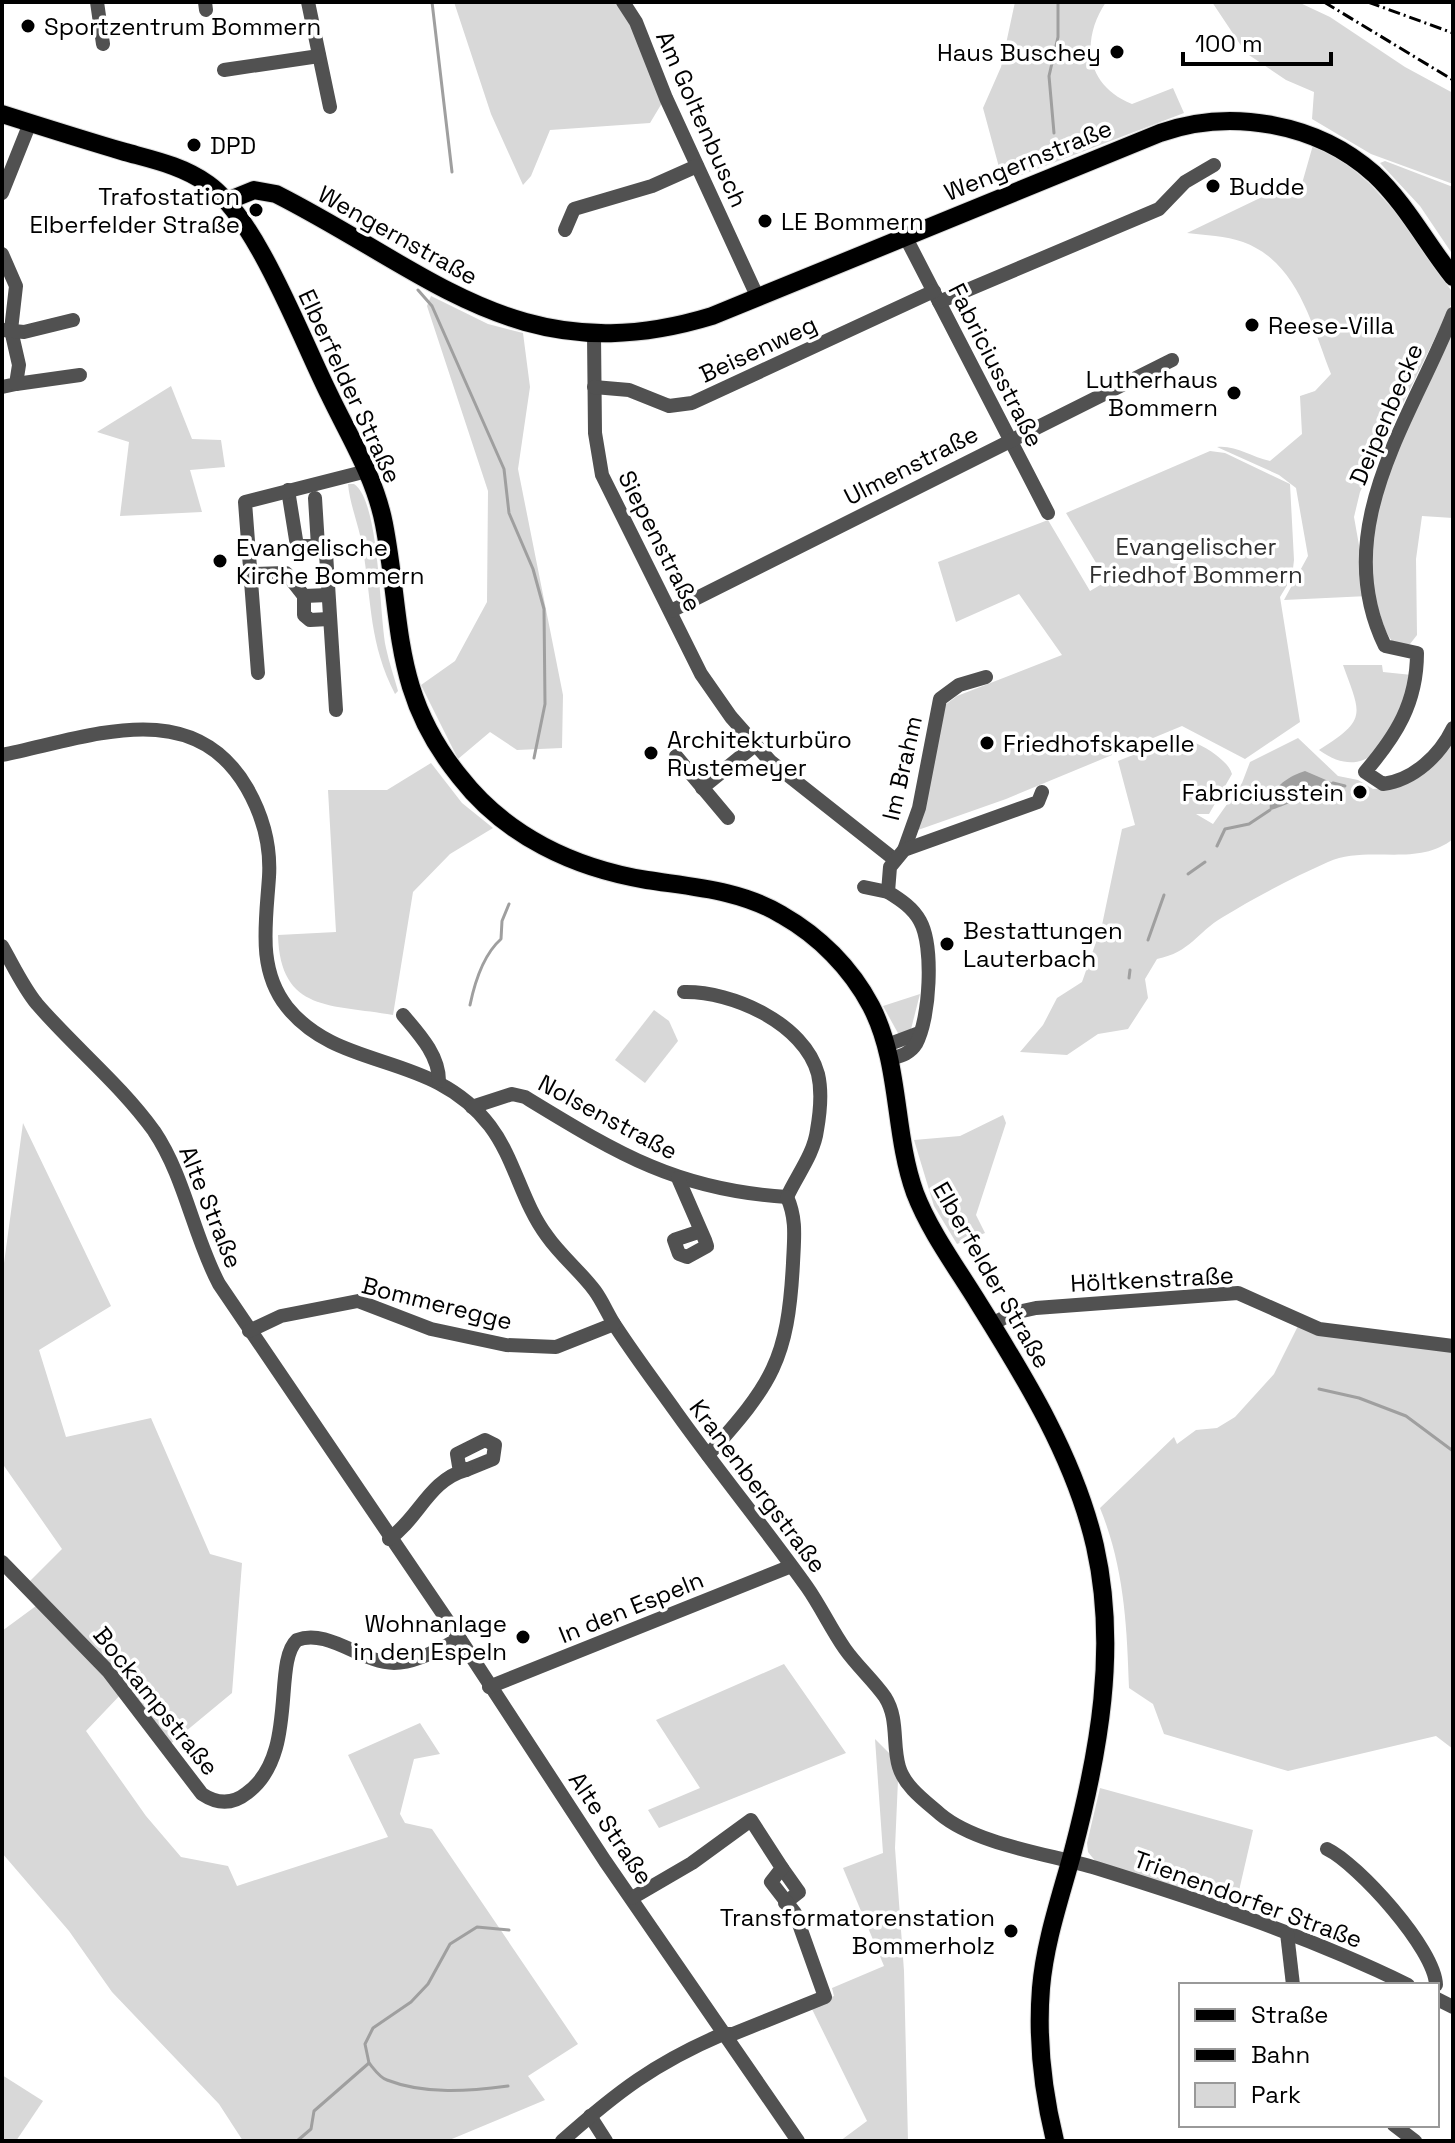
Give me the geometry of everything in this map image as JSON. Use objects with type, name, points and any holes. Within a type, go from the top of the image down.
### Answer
[{"type":"main road","name":"Elberfelder Straße","points":[[2,114],[181,168],[211,186],[227,201],[255,245],[297,325],[367,471],[384,523],[397,634],[408,687],[438,747],[471,791],[501,819],[561,856],[619,875],[734,894],[789,919],[817,939],[848,973],[873,1009],[888,1052],[906,1158],[915,1191],[938,1239],[992,1324],[1068,1464],[1091,1532],[1104,1602],[1100,1716],[1090,1780],[1046,1952],[1040,1999],[1043,2076],[1055,2141]]},
{"type":"main road","name":"Wengernstraße","points":[[227,201],[254,190],[276,194],[421,280],[481,308],[542,328],[594,335],[668,328],[758,298],[1179,126],[1244,121],[1303,133],[1353,158],[1396,198],[1453,277]]},
{"type":"street","points":[[97,2],[103,44]]},
{"type":"street","points":[[308,2],[330,107]]},
{"type":"street","name":"Am Goltenbusch","points":[[623,2],[636,22],[697,166],[758,298]]},
{"type":"street","points":[[224,70],[319,56]]},
{"type":"street","points":[[2,193],[30,123]]},
{"type":"street","name":"Beisenweg","points":[[594,387],[629,390],[662,404],[692,403],[937,296],[1159,209],[1185,182],[1214,165]]},
{"type":"street","points":[[565,230],[574,209],[652,186],[697,166]]},
{"type":"street","name":"Fabriciusstraße","points":[[905,236],[1048,513]]},
{"type":"street","points":[[2,254],[16,286],[7,330],[19,365],[16,384],[80,375]]},
{"type":"street","name":"Deipenbecke","points":[[1453,314],[1381,475],[1365,539],[1366,568],[1385,646],[1417,653],[1416,673],[1405,718],[1391,742],[1365,772],[1383,784],[1410,775],[1441,750],[1453,728]]},
{"type":"street","points":[[7,330],[24,332],[73,320]]},
{"type":"street","name":"Siepenstraße","points":[[594,335],[595,433],[604,484],[708,685],[755,745],[899,854]]},
{"type":"street","name":"Ulmenstraße","points":[[671,611],[1172,360]]},
{"type":"street","points":[[258,673],[245,502],[367,471]]},
{"type":"street","points":[[288,490],[297,546],[318,546],[326,553],[336,710]]},
{"type":"street","points":[[315,498],[318,546]]},
{"type":"street","points":[[252,574],[286,573],[304,596],[307,619],[329,619]]},
{"type":"street","points":[[304,596],[328,595]]},
{"type":"street","name":"Im Brahm","points":[[899,854],[919,808],[940,699],[959,685],[986,677]]},
{"type":"street","name":"Kranenbergstraße","points":[[2,755],[143,729],[184,732],[210,745],[242,779],[265,830],[269,865],[265,948],[267,967],[280,997],[308,1029],[330,1042],[439,1081],[472,1107],[502,1144],[538,1223],[571,1267],[595,1291],[614,1324],[708,1455],[789,1567],[804,1582],[847,1652],[887,1700],[894,1721],[898,1764],[905,1781],[959,1827],[1070,1861]]},
{"type":"street","points":[[702,788],[755,745]]},
{"type":"street","points":[[676,756],[728,818]]},
{"type":"street","points":[[888,892],[899,854],[1038,802],[1042,792]]},
{"type":"street","points":[[864,887],[888,892],[903,901],[919,918],[929,947],[929,979],[919,1033],[907,1054],[888,1052]]},
{"type":"street","name":"Alte Straße","points":[[2,946],[38,1004],[119,1087],[156,1134],[172,1165],[201,1248],[249,1331],[798,2141]]},
{"type":"street","points":[[684,992],[701,992],[736,1002],[772,1020],[798,1042],[814,1064],[819,1083],[817,1131],[787,1197],[795,1214],[791,1295],[783,1349],[749,1409],[708,1455]]},
{"type":"street","points":[[403,1015],[424,1040],[439,1068],[439,1081]]},
{"type":"street","name":"Nolsenstraße","points":[[472,1107],[512,1094],[525,1097],[638,1163],[678,1178],[751,1195],[787,1197]]},
{"type":"street","name":"Nolsenstraße","points":[[678,1178],[701,1231]]},
{"type":"street","name":"Höltkenstraße","points":[[992,1324],[1013,1313],[1036,1308],[1238,1293],[1319,1329],[1453,1346]]},
{"type":"street","name":"Bommeregge","points":[[249,1331],[281,1316],[358,1301],[413,1324],[506,1345],[556,1347],[614,1324]]},
{"type":"street","points":[[389,1539],[412,1519],[441,1481],[466,1470]]},
{"type":"street","name":"Bockampstraße","points":[[2,1562],[108,1671],[202,1794],[220,1803],[240,1799],[254,1788],[270,1767],[286,1696],[288,1653],[297,1640],[310,1636],[381,1662],[398,1663],[417,1659],[460,1639]]},
{"type":"street","name":"In den Espeln","points":[[489,1687],[789,1567]]},
{"type":"street","points":[[562,2141],[630,2082],[659,2063],[723,2034],[733,2034],[825,1997],[795,1913],[771,1882],[782,1868],[751,1820],[692,1863],[632,1898]]},
{"type":"street","points":[[1327,1849],[1341,1856],[1402,1924],[1435,1971],[1436,1983]]},
{"type":"street","name":"Trienendorfer Straße","points":[[1070,1861],[1287,1933],[1344,1954],[1404,1983]]},
{"type":"street","points":[[1287,1933],[1293,1983]]},
{"type":"street","points":[[590,2116],[606,2141]]},
{"type":"street","points":[[1397,2127],[1415,2141]]},
{"type":"green space","points":[[454,2],[619,2],[665,98],[650,123],[550,130],[531,176],[523,185],[491,114]]},
{"type":"green space","points":[[1015,2],[1106,2],[1093,32],[1091,47],[1092,61],[1105,86],[1132,104],[1173,88],[1184,113],[1003,182],[983,108],[1001,67]]},
{"type":"green space","points":[[1212,2],[1298,2],[1330,17],[1405,67],[1453,93],[1453,184],[1371,154],[1312,119],[1314,92],[1286,80],[1246,53]]},
{"type":"green space","points":[[1313,145],[1346,163],[1398,215],[1453,293],[1453,301],[1360,492],[1354,517],[1368,596],[1284,600],[1308,556],[1296,488],[1279,475],[1217,447],[1231,448],[1270,461],[1302,434],[1300,396],[1315,391],[1331,374],[1309,316],[1290,280],[1277,264],[1262,251],[1243,242],[1187,233],[1285,186],[1301,187]]},
{"type":"green space","points":[[1385,161],[1453,187],[1453,255],[1420,206],[1380,163]]},
{"type":"green space","points":[[431,296],[488,324],[523,333],[530,387],[518,469],[563,695],[562,748],[517,750],[490,732],[458,759],[421,685],[455,661],[487,602],[488,491],[427,306]]},
{"type":"green space","points":[[1453,325],[1453,518],[1422,516],[1416,559],[1417,635],[1410,644],[1399,647],[1384,627],[1371,574],[1371,537],[1377,500],[1403,427]]},
{"type":"green space","points":[[171,386],[192,439],[221,440],[225,467],[190,470],[202,512],[120,516],[129,442],[97,432]]},
{"type":"green space","name":"Evangelischer Friedhof Bommern","points":[[1210,451],[1225,453],[1290,484],[1294,560],[1292,577],[1280,597],[1300,722],[1245,759],[1182,726],[1006,799],[918,830],[945,705],[957,696],[1062,655],[1019,594],[956,622],[938,562],[1048,520],[1090,591],[1107,581],[1066,513]]},
{"type":"green space","points":[[348,484],[354,484],[363,495],[369,512],[386,648],[398,691],[395,694],[380,658],[362,542]]},
{"type":"green space","points":[[1343,665],[1382,665],[1383,672],[1412,675],[1401,711],[1383,745],[1371,756],[1356,762],[1339,760],[1319,750],[1346,731],[1356,715],[1354,695]]},
{"type":"green space","points":[[1453,731],[1453,839],[1439,848],[1424,852],[1343,857],[1301,875],[1223,917],[1178,952],[1157,959],[1145,979],[1148,998],[1128,1029],[1098,1034],[1067,1055],[1020,1052],[1043,1025],[1057,998],[1082,982],[1102,925],[1122,829],[1135,825],[1118,761],[1156,745],[1179,740],[1203,746],[1216,755],[1232,774],[1209,814],[1196,814],[1213,824],[1242,783],[1250,762],[1298,738],[1338,776],[1358,780],[1373,789],[1389,788]]},
{"type":"green space","points":[[431,763],[462,803],[493,828],[450,854],[413,892],[393,1015],[313,1000],[299,992],[288,979],[281,960],[278,935],[336,932],[328,790],[387,790]]},
{"type":"green space","points":[[920,994],[910,1033],[899,1035],[883,1006]]},
{"type":"green space","points":[[654,1010],[669,1021],[678,1041],[645,1083],[615,1060]]},
{"type":"green space","points":[[1003,1115],[1006,1123],[976,1215],[985,1233],[957,1244],[934,1206],[914,1140],[960,1136]]},
{"type":"green space","points":[[23,1123],[111,1306],[39,1350],[66,1437],[151,1418],[210,1554],[242,1563],[232,1693],[168,1746],[124,1691],[86,1731],[146,1816],[181,1857],[228,1866],[237,1886],[388,1837],[348,1755],[420,1723],[440,1754],[414,1759],[400,1814],[405,1823],[432,1829],[578,2044],[528,2076],[545,2100],[447,2141],[243,2141],[219,2104],[112,1992],[69,1931],[2,1853],[2,1631],[40,1603],[24,1587],[62,1549],[2,1463],[2,1278]]},
{"type":"green space","points":[[1298,1326],[1453,1349],[1453,1749],[1436,1736],[1288,1771],[1164,1734],[1153,1704],[1129,1688],[1119,1574],[1100,1508],[1174,1437],[1177,1444],[1196,1430],[1217,1428],[1235,1417],[1274,1374]]},
{"type":"green space","points":[[784,1664],[846,1753],[659,1828],[648,1810],[700,1788],[656,1720]]},
{"type":"green space","points":[[875,1739],[896,1760],[898,1780],[895,1848],[904,1971],[908,2141],[840,2141],[867,2121],[810,2005],[834,1996],[832,1988],[884,1966],[843,1868],[883,1853]]},
{"type":"green space","points":[[1100,1788],[1253,1830],[1235,1908],[1096,1862],[1088,1852],[1087,1843]]},
{"type":"green space","points":[[2,2075],[43,2101],[16,2141],[2,2141]]},
{"type":"shaded area","points":[[1305,771],[1333,783],[1270,810],[1275,790],[1292,776]]},
{"type":"waterway","points":[[432,2],[452,172]]},
{"type":"waterway","points":[[1054,133],[1049,76],[1058,37],[1058,2]]},
{"type":"waterway","points":[[418,290],[432,306],[504,469],[509,513],[533,569],[544,609],[545,704],[534,758]]},
{"type":"waterway","points":[[1333,783],[1345,786]]},
{"type":"waterway","points":[[1217,846],[1225,829],[1249,824],[1270,810]]},
{"type":"waterway","points":[[1188,874],[1205,862]]},
{"type":"waterway","points":[[1148,940],[1164,895]]},
{"type":"waterway","points":[[470,1005],[481,969],[501,939],[502,921],[509,904]]},
{"type":"waterway","points":[[1129,978],[1130,970]]},
{"type":"waterway","points":[[1319,1389],[1359,1398],[1406,1416],[1453,1451]]},
{"type":"waterway","points":[[297,2141],[311,2129],[314,2111],[369,2063],[365,2044],[373,2028],[411,2002],[428,1984],[450,1944],[477,1927],[509,1930]]},
{"type":"waterway","points":[[369,2063],[384,2079],[417,2088],[463,2090],[508,2086]]},
{"type":"railway","points":[[1324,2],[1453,80]]},
{"type":"railway","points":[[1368,2],[1453,33]]},
{"type":"place","name":"Sportzentrum Bommern","points":[[28,26]]},
{"type":"place","name":"Haus Buschey","points":[[1117,52]]},
{"type":"place","name":"DPD","points":[[194,145]]},
{"type":"place","name":"Budde","points":[[1213,186]]},
{"type":"place","name":"Trafostation Elberfelder Straße","points":[[256,210]]},
{"type":"place","name":"LE Bommern","points":[[765,221]]},
{"type":"place","name":"Reese-Villa","points":[[1252,325]]},
{"type":"place","name":"Lutherhaus Bommern","points":[[1234,393]]},
{"type":"place","name":"Evangelische Kirche Bommern","points":[[220,561]]},
{"type":"place","name":"Friedhofskapelle","points":[[987,743]]},
{"type":"place","name":"Architekturbüro Rustemeyer","points":[[651,753]]},
{"type":"place","name":"Fabriciusstein","points":[[1360,792]]},
{"type":"place","name":"Bestattungen Lauterbach","points":[[947,944]]},
{"type":"place","name":"Wohnanlage in den Espeln","points":[[523,1637]]},
{"type":"place","name":"Transformatorenstation Bommerholz","points":[[1011,1931]]}]
